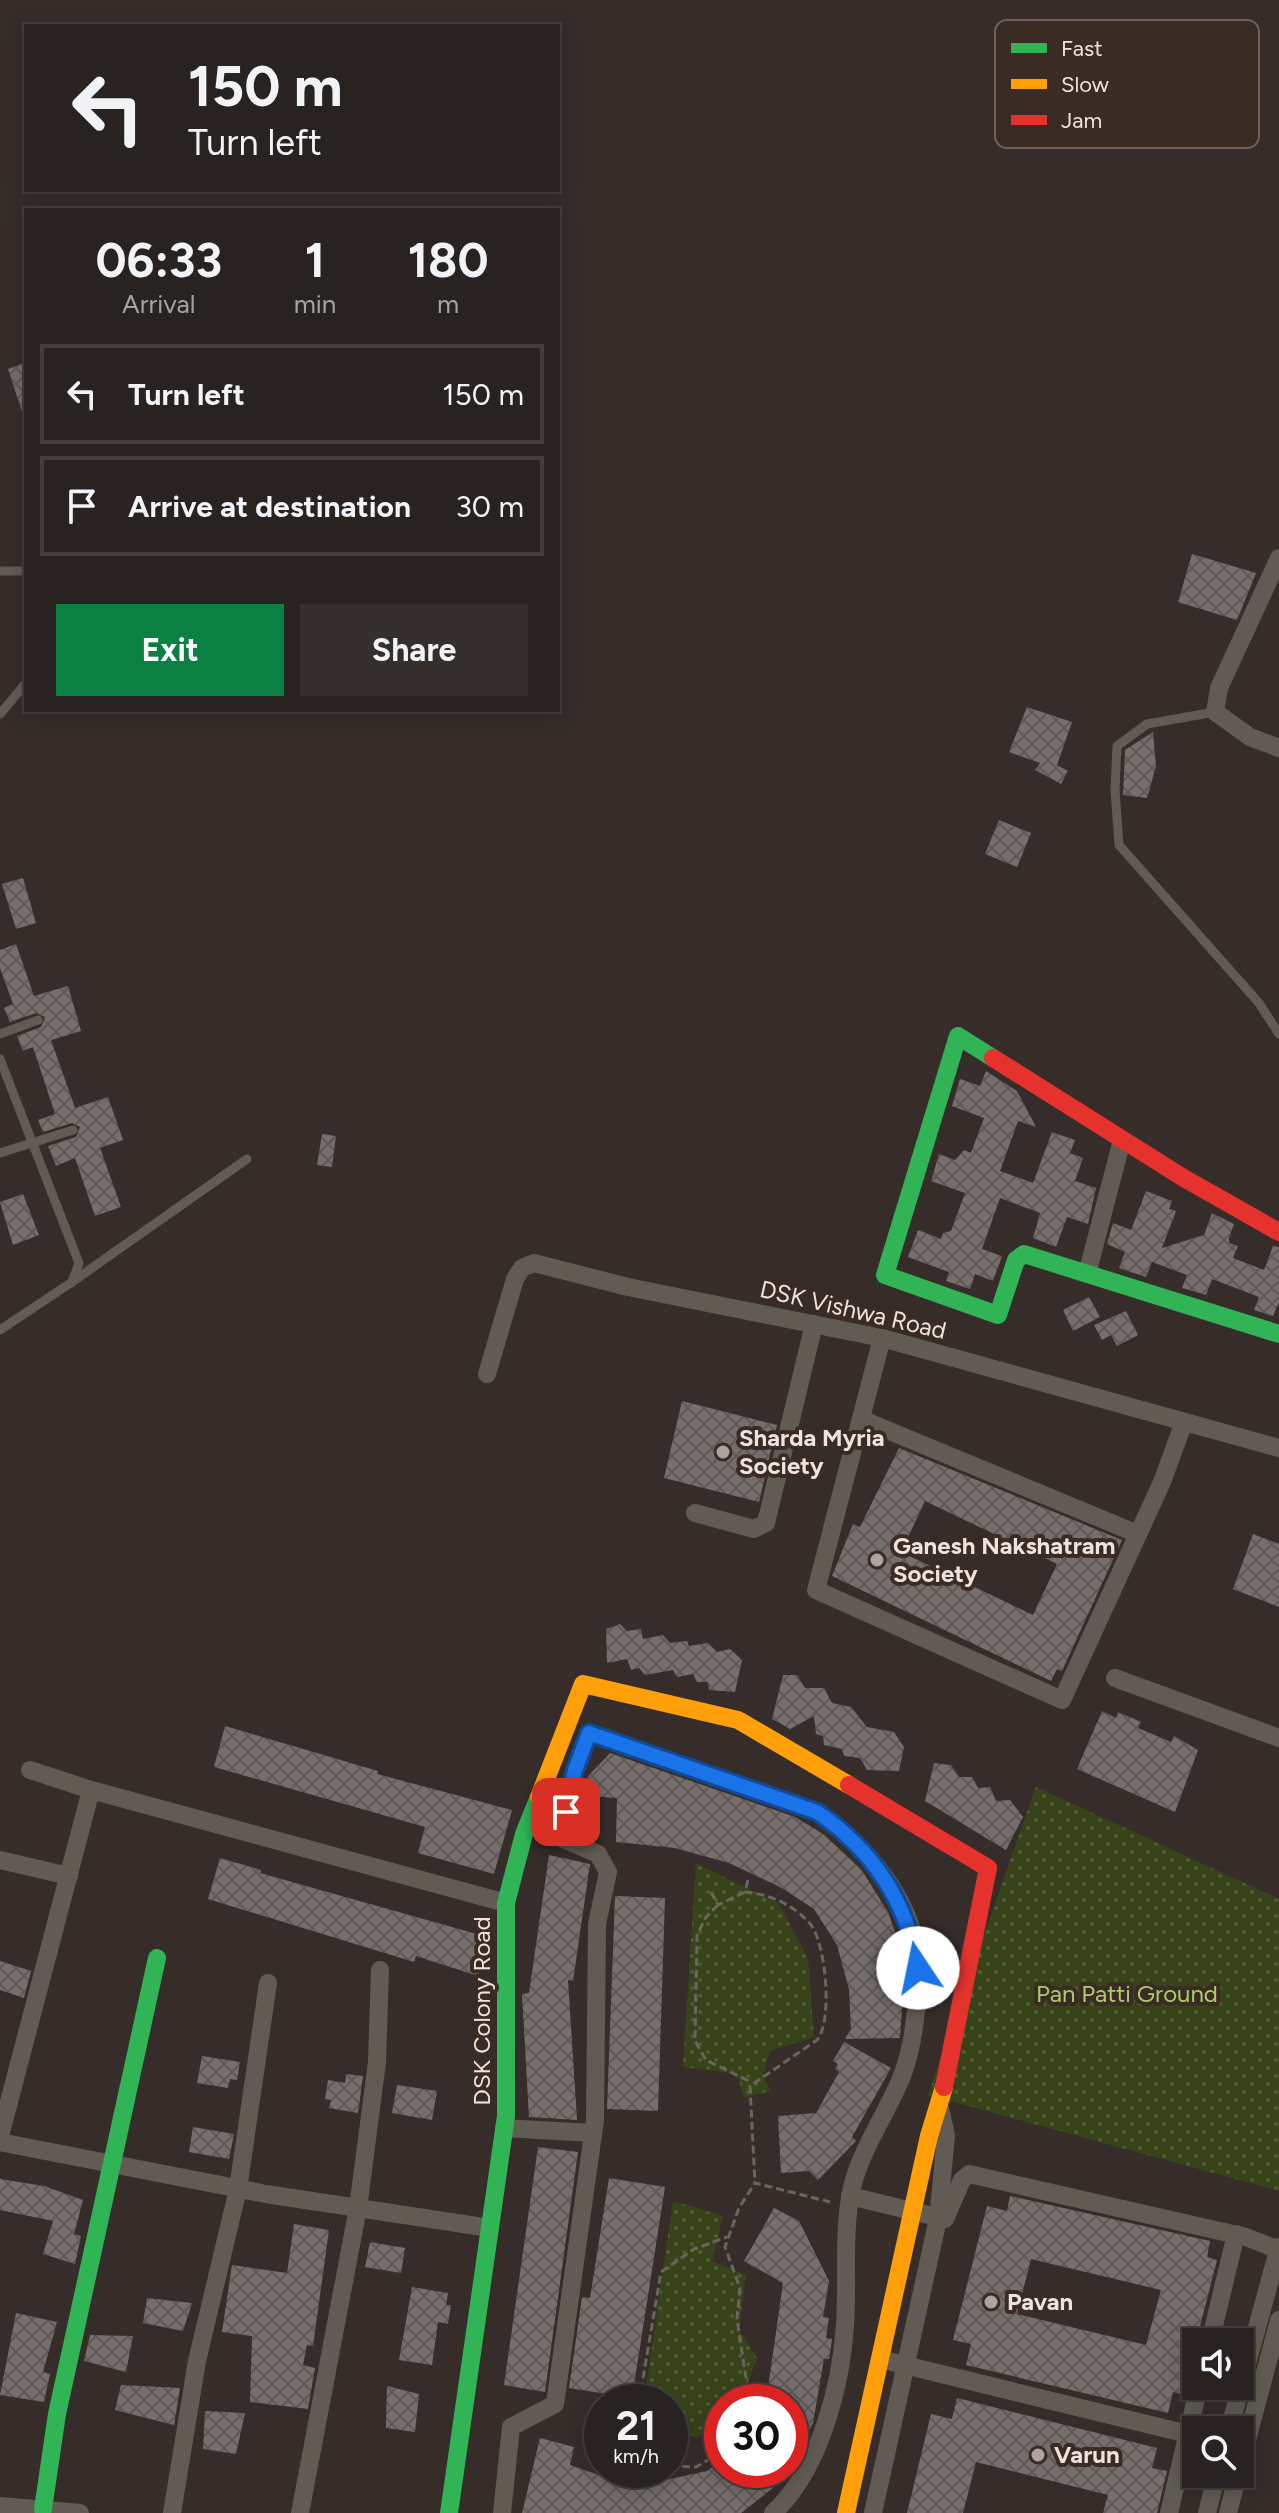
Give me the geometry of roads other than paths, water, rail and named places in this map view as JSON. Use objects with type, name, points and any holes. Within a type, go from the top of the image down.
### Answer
[{"type":"street","points":[[1277,566],[1219,688],[1215,712],[1250,737],[1279,748]]},
{"type":"street","points":[[1279,1232],[1122,1140],[958,1036],[885,1275],[998,1315],[1016,1260],[1024,1254],[1279,1334]]},
{"type":"street","points":[[1087,1274],[1122,1140]]},
{"type":"street","name":"DSK Vishwa Road","points":[[487,1374],[515,1279],[522,1268],[534,1263],[628,1287],[882,1338],[1279,1448]]},
{"type":"street","points":[[695,1513],[754,1529],[766,1523],[814,1324]]},
{"type":"street","points":[[882,1338],[867,1385],[863,1420],[816,1590],[1062,1700],[1138,1534],[1184,1422]]},
{"type":"street","points":[[863,1420],[1138,1534]]},
{"type":"street","points":[[1115,1678],[1279,1738]]},
{"type":"street","name":"DSK Colony Road","points":[[449,2513],[504,2128],[506,1903],[524,1834],[583,1684],[738,1720],[988,1868],[940,2108],[929,2136],[846,2513]]},
{"type":"street","points":[[502,2513],[511,2427],[555,2404],[593,2133],[597,1924],[608,1872],[598,1854],[561,1838],[575,1770],[589,1733],[817,1812],[842,1829],[878,1867],[901,1903],[912,1932],[918,1968],[910,2050],[850,2202],[845,2328],[821,2435],[807,2473],[791,2497],[773,2513]]},
{"type":"street","points":[[30,1770],[91,1790],[506,1903]]},
{"type":"street","points":[[91,1790],[0,2139],[238,2189],[490,2228]]},
{"type":"street","points":[[0,1860],[69,1876]]},
{"type":"street","points":[[43,2509],[57,2414],[157,1958]]},
{"type":"street","points":[[300,2513],[358,2208],[377,2062],[380,1970]]},
{"type":"street","points":[[172,2513],[197,2361],[238,2189],[268,1983]]},
{"type":"street","name":"DSK Colony Road","points":[[873,2513],[938,2219],[946,2136],[940,2108]]},
{"type":"street","points":[[504,2128],[593,2133]]},
{"type":"street","points":[[850,2202],[938,2219],[947,2218],[962,2180],[969,2174],[1236,2234],[1279,2249],[1233,2416]]},
{"type":"street","points":[[1213,2328],[1236,2234]]},
{"type":"street","points":[[1251,2416],[1279,2320]]},
{"type":"street","points":[[880,2359],[1182,2432]]},
{"type":"street","points":[[1169,2513],[1182,2468]]},
{"type":"street","points":[[1207,2513],[1213,2488]]},
{"type":"street","points":[[1228,2513],[1234,2488]]},
{"type":"street","points":[[0,2506],[80,2513]]},
{"type":"lane","points":[[0,571],[24,571]]},
{"type":"lane","points":[[0,714],[24,685]]},
{"type":"lane","points":[[1215,712],[1147,724],[1117,746],[1115,790],[1119,845],[1259,1003],[1279,1034]]},
{"type":"lane","points":[[0,1034],[38,1020]]},
{"type":"lane","points":[[0,1059],[79,1263],[72,1282]]},
{"type":"lane","points":[[0,1153],[73,1130]]},
{"type":"lane","points":[[0,1330],[247,1159]]},
{"type":"place","name":"Sharda Myria Society","points":[[723,1452]]},
{"type":"place","name":"Ganesh Nakshatram Society","points":[[877,1560]]},
{"type":"place","name":"Pavan","points":[[991,2302]]},
{"type":"place","name":"Varun","points":[[1038,2455]]},
{"type":"park label","name":"Pan Patti Ground","points":[[1127,1994]]}]
